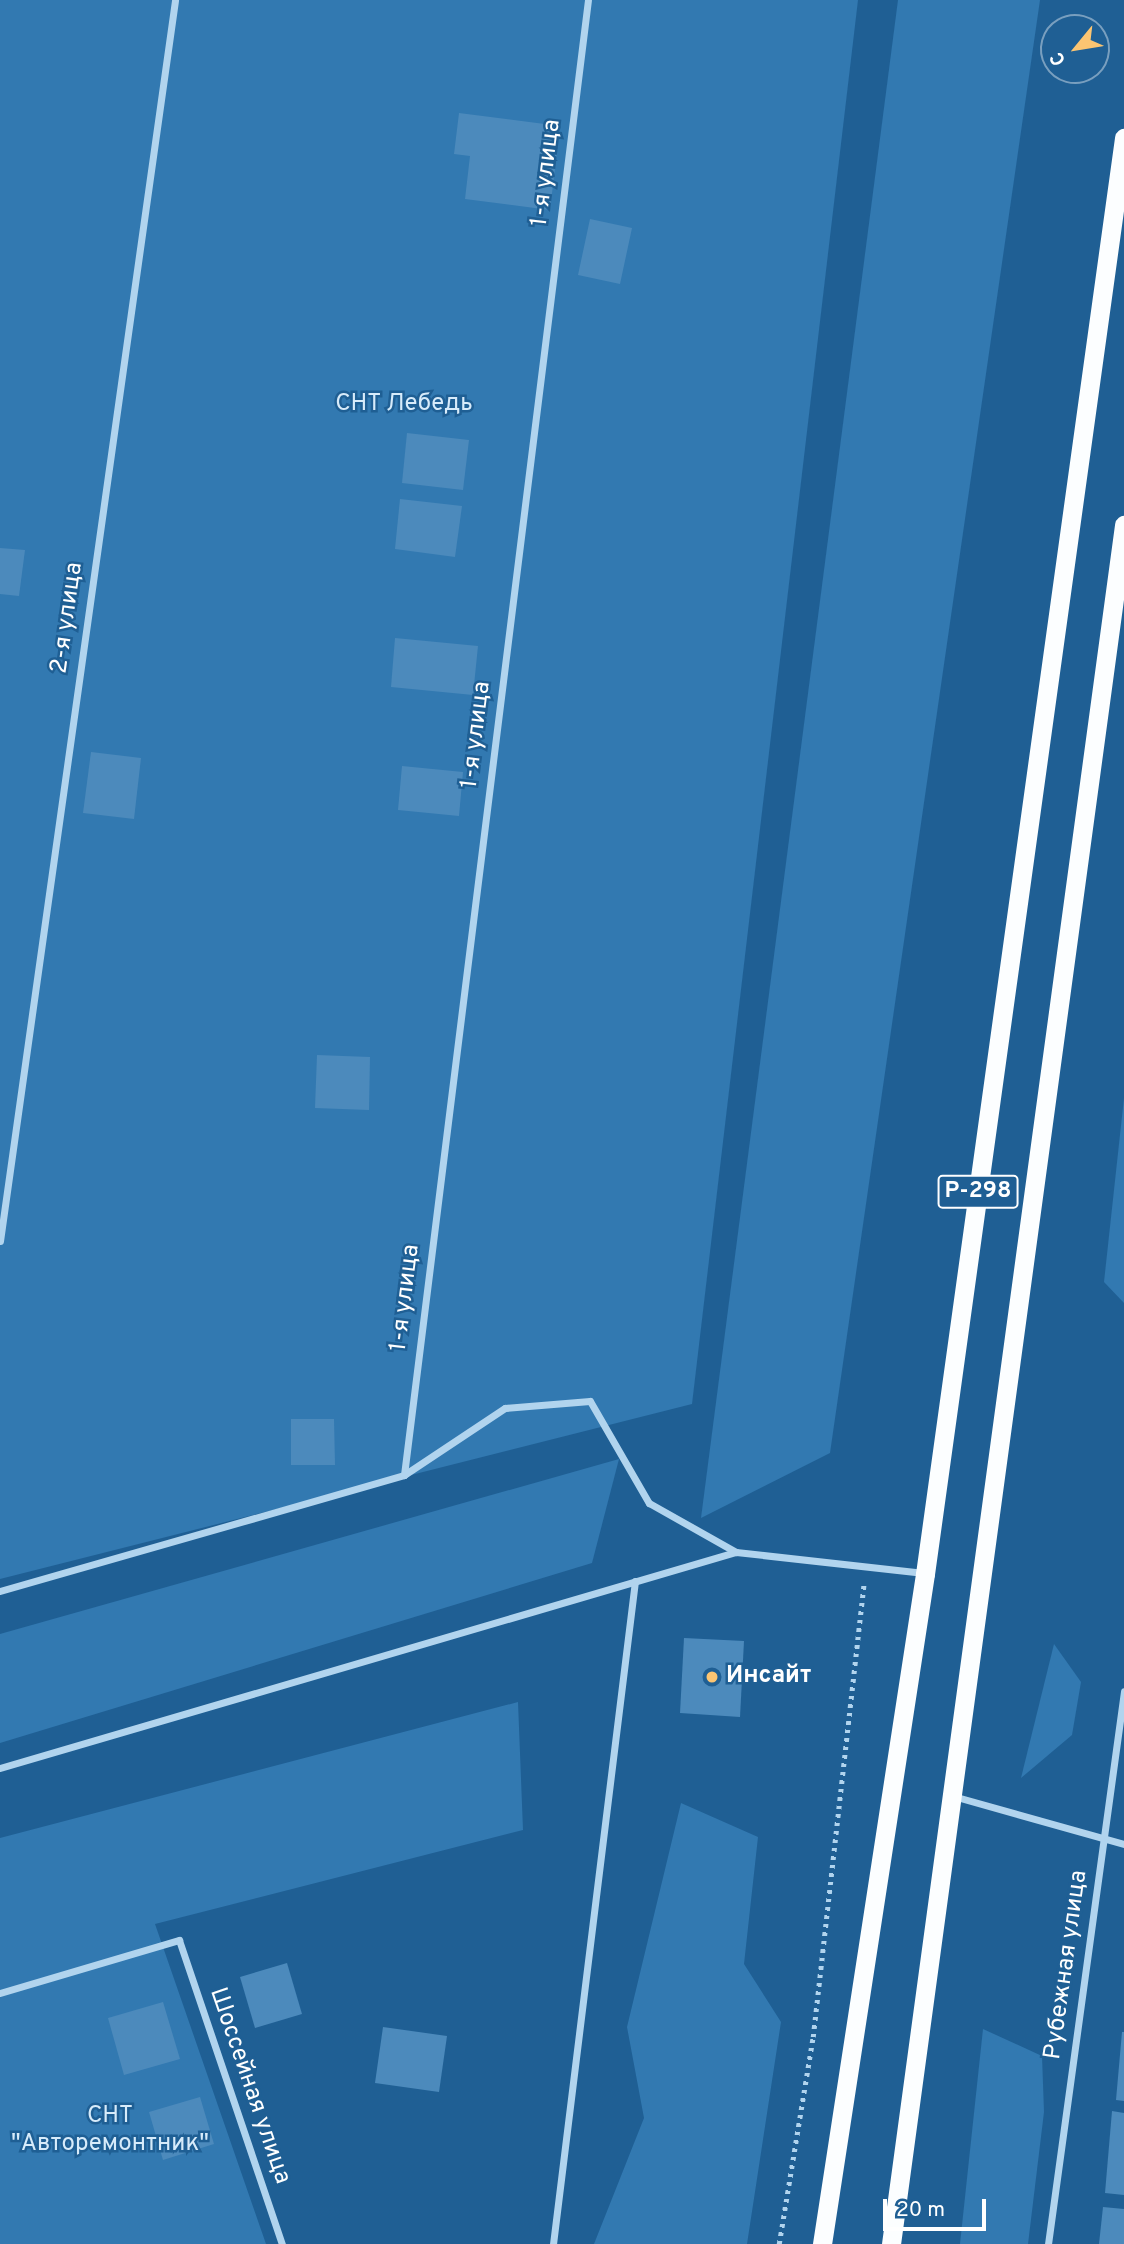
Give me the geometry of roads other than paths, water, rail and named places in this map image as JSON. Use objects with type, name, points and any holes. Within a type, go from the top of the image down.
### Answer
[{"type":"highway","name":"Р-298","points":[[822,2244],[925,1574],[1124,138]]},
{"type":"highway","name":"Р-298","points":[[891,2244],[1118,609],[1124,525]]},
{"type":"street","name":"2-я улица","points":[[0,1241],[175,0]]},
{"type":"street","name":"1-я улица","points":[[404,1475],[588,0]]},
{"type":"street","points":[[0,1591],[404,1475],[505,1408],[590,1401],[649,1503],[736,1552]]},
{"type":"street","points":[[0,1768],[736,1552],[925,1574]]},
{"type":"street","points":[[553,2244],[635,1581]]},
{"type":"street","name":"Рубежная улица","points":[[1048,2244],[1124,1692]]},
{"type":"street","points":[[953,1797],[1124,1843]]},
{"type":"street","name":"Шоссейная улица","points":[[0,1993],[179,1940],[282,2244]]},
{"type":"place","name":"Инсайт","points":[[712,1677]]},
{"type":"park label","name":"СНТ Лебедь","points":[[404,405]]},
{"type":"park label","name":"СНТ \"Авторемонтник\"","points":[[110,2131]]}]
